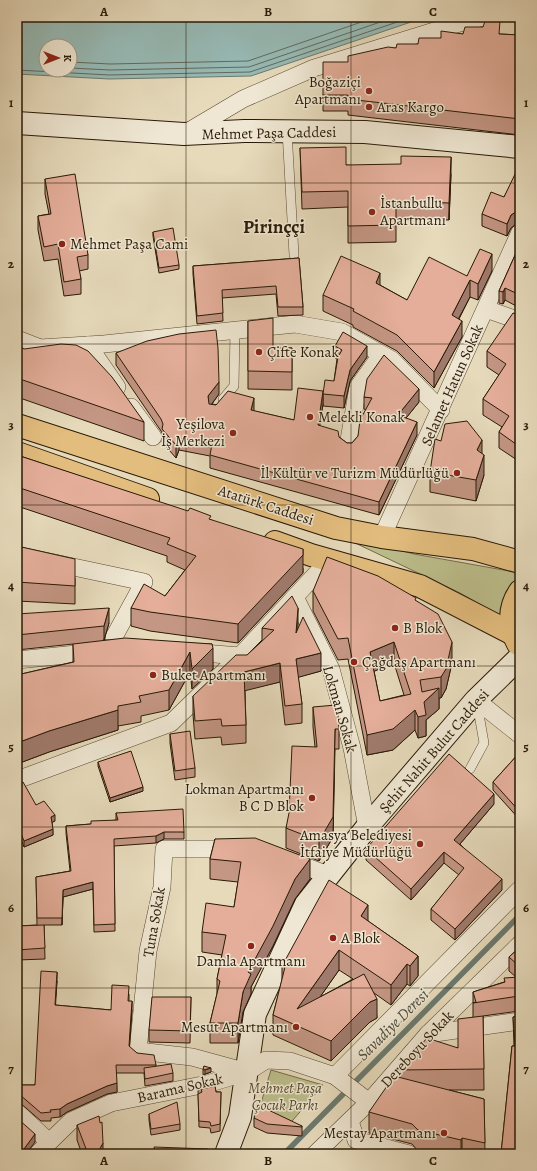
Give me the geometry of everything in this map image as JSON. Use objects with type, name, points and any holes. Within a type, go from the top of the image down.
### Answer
[{"type":"main road","name":"Atatürk Caddesi","points":[[17,424],[336,528],[382,537],[473,549],[520,562]]},
{"type":"main road","points":[[17,453],[170,506]]},
{"type":"main road","points":[[259,537],[329,560],[420,586],[516,640]]},
{"type":"main road","points":[[490,553],[520,545]]},
{"type":"main road","points":[[516,640],[510,620],[512,605],[520,591]]},
{"type":"street","points":[[184,134],[243,99],[314,68],[460,22],[484,17]]},
{"type":"street","name":"Mehmet Paşa Caddesi","points":[[17,123],[184,134],[287,131],[365,132],[520,147]]},
{"type":"street","name":"Selamet Hatun Sokak","points":[[382,537],[441,410],[520,232]]},
{"type":"street","points":[[486,309],[520,322]]},
{"type":"street","points":[[17,339],[40,348],[88,345],[295,324],[342,332],[392,360],[441,410]]},
{"type":"street","points":[[88,345],[153,437]]},
{"type":"street","points":[[348,446],[358,388],[382,355]]},
{"type":"street","points":[[17,555],[144,582],[114,637],[114,650]]},
{"type":"street","points":[[17,780],[171,723],[240,656],[329,560]]},
{"type":"street","name":"Lokman Sokak","points":[[295,597],[330,669],[352,748],[367,827]]},
{"type":"street","points":[[17,660],[133,649]]},
{"type":"street","points":[[171,651],[240,656]]},
{"type":"street","name":"Şehit Nahit Bulut Caddesi","points":[[226,1154],[240,1117],[255,1014],[306,904],[367,827],[476,700],[520,657]]},
{"type":"street","points":[[476,700],[520,735]]},
{"type":"street","name":"Tuna Sokak","points":[[247,1072],[192,1057],[138,1050],[148,951],[162,887],[164,849],[249,848]]},
{"type":"street","points":[[271,854],[328,875]]},
{"type":"street","points":[[335,1076],[520,889]]},
{"type":"street","name":"Dereboyu Sokak","points":[[315,1154],[350,1121],[366,1099],[428,1034],[520,944]]},
{"type":"street","points":[[428,1034],[520,1021]]},
{"type":"street","name":"Barama Sokak","points":[[37,1154],[71,1121],[112,1103],[207,1084],[247,1072],[266,1060],[290,1061],[335,1076],[366,1099]]},
{"type":"street","points":[[17,1112],[49,1142]]},
{"type":"street","points":[[350,1121],[358,1147],[409,1154]]},
{"type":"lane","points":[[287,131],[294,255]]},
{"type":"lane","points":[[217,406],[234,386],[235,330]]},
{"type":"lane","points":[[470,769],[484,743],[476,700]]},
{"type":"green space","points":[[353,538],[414,554],[520,573],[502,617],[460,593],[351,541]]},
{"type":"green space","name":"Mehmet Paşa Çocuk Parkı","points":[[271,1070],[323,1085],[287,1127],[258,1113]]},
{"type":"water","points":[[17,17],[426,17],[251,76],[109,79],[78,77],[78,38],[38,38],[38,75],[17,74]]},
{"type":"building","points":[[485,21],[500,21],[499,34],[520,35],[520,119],[348,99],[348,95],[323,95],[323,62],[348,62],[348,56],[388,47],[396,48],[397,44],[418,44],[419,38],[441,38],[441,31],[463,34],[465,27],[483,27]]},
{"type":"building","points":[[346,147],[346,165],[401,164],[401,156],[451,157],[449,203],[396,201],[396,225],[348,226],[348,191],[302,192],[300,148]]},
{"type":"building","points":[[518,168],[520,169],[520,210],[511,215],[507,224],[482,214],[491,192],[504,197]]},
{"type":"building","name":"Mehmet Paşa Cami","points":[[75,174],[88,255],[77,257],[81,279],[64,282],[58,244],[44,247],[38,216],[51,214],[45,179]]},
{"type":"building","points":[[173,228],[179,265],[159,268],[153,232]]},
{"type":"building","points":[[520,244],[520,295],[505,288],[503,292],[499,291]]},
{"type":"building","points":[[480,249],[492,254],[478,284],[470,280],[452,315],[462,321],[434,372],[397,335],[353,311],[354,309],[323,295],[341,256],[380,273],[376,283],[407,300],[429,257],[467,276]]},
{"type":"building","points":[[299,258],[303,307],[278,307],[276,286],[222,290],[223,313],[197,316],[193,266]]},
{"type":"building","points":[[513,313],[520,315],[520,447],[499,432],[509,416],[483,399],[506,364],[487,351]]},
{"type":"building","points":[[273,318],[273,348],[292,348],[292,372],[248,371],[248,321]]},
{"type":"building","points":[[216,330],[219,382],[208,396],[209,404],[216,405],[228,391],[254,398],[251,410],[294,420],[298,388],[323,391],[318,425],[338,431],[339,437],[347,443],[352,443],[358,436],[360,420],[372,398],[364,397],[367,379],[384,355],[419,389],[398,415],[417,422],[379,502],[210,455],[212,444],[179,438],[176,445],[162,429],[163,424],[161,419],[116,353],[147,341],[179,334]]},
{"type":"building","points":[[343,332],[367,346],[350,370],[344,396],[323,394],[325,380],[334,381],[338,357],[342,350],[335,346]]},
{"type":"building","points":[[61,344],[76,345],[88,351],[112,377],[144,422],[17,378],[17,345],[24,349]]},
{"type":"building","points":[[467,421],[482,440],[477,450],[484,455],[476,480],[430,472],[435,439],[441,441],[445,424]]},
{"type":"building","points":[[17,455],[188,511],[190,508],[211,516],[209,519],[303,549],[303,555],[238,624],[131,608],[144,584],[165,596],[196,556],[167,544],[170,538],[17,487]]},
{"type":"building","points":[[17,546],[75,559],[75,586],[17,582]]},
{"type":"building","points":[[327,557],[378,576],[416,598],[415,600],[438,614],[452,642],[446,669],[441,677],[420,680],[422,692],[439,688],[424,702],[426,715],[418,717],[415,710],[393,729],[367,735],[348,638],[338,639],[313,591]],"holes":[[[394,642],[411,694],[380,701],[370,652]]]},
{"type":"building","points":[[292,596],[298,608],[296,633],[303,617],[321,653],[296,659],[302,704],[285,706],[280,663],[244,672],[246,725],[222,726],[221,719],[195,721],[193,696],[236,655],[247,655],[274,630],[262,628]]},
{"type":"building","points":[[109,608],[104,626],[17,635],[17,614]]},
{"type":"building","points":[[125,638],[212,644],[213,648],[192,669],[190,652],[169,690],[139,696],[141,702],[118,706],[118,710],[49,731],[17,743],[17,675],[74,662],[73,644]]},
{"type":"building","points":[[336,705],[339,729],[335,729],[333,817],[319,841],[286,828],[289,813],[292,746],[317,747],[313,707]]},
{"type":"building","points":[[190,731],[195,768],[175,771],[170,734]]},
{"type":"building","points":[[131,751],[143,787],[110,798],[98,762]]},
{"type":"building","points":[[520,752],[520,812],[493,782]]},
{"type":"building","name":"Amasya Belediyesi İtfaiye Müdürlüğü","points":[[449,754],[494,794],[454,840],[502,879],[455,929],[431,909],[464,868],[444,852],[411,889],[366,849]]},
{"type":"building","points":[[23,782],[36,805],[44,801],[55,815],[51,817],[53,829],[24,841],[17,823],[17,783]]},
{"type":"building","points":[[183,809],[184,832],[164,832],[156,836],[114,839],[115,924],[94,925],[93,882],[63,890],[62,918],[37,918],[36,877],[71,871],[66,826],[91,824],[91,821],[118,820],[116,813]]},
{"type":"building","points":[[255,838],[310,859],[295,879],[273,926],[248,972],[251,974],[243,992],[238,1023],[210,1023],[220,981],[217,979],[226,935],[202,932],[206,903],[234,907],[241,862],[210,859],[215,839]]},
{"type":"building","points":[[329,880],[368,905],[361,916],[418,956],[410,966],[407,964],[391,985],[339,950],[297,1009],[364,974],[377,999],[370,1002],[331,1041],[273,1015],[285,967],[282,966]]},
{"type":"building","points":[[44,925],[45,948],[17,950],[17,926]]},
{"type":"building","points":[[520,947],[520,967],[509,957]]},
{"type":"building","points":[[41,971],[57,972],[55,1005],[111,1010],[112,985],[129,986],[128,1001],[132,1001],[129,1046],[137,1053],[154,1055],[156,1065],[116,1065],[117,1083],[67,1104],[60,1109],[41,1113],[19,1094],[18,1085],[35,1085]]},
{"type":"building","points":[[520,977],[520,997],[473,1003],[476,1002],[473,992],[505,982],[504,978]]},
{"type":"building","points":[[152,997],[191,997],[190,1031],[149,1030]]},
{"type":"building","points":[[483,1016],[484,1069],[399,1070],[427,1038],[458,1048],[458,1019]]},
{"type":"building","points":[[520,1016],[520,1154],[501,1154],[512,1046],[515,1046],[513,1017]]},
{"type":"building","points":[[171,1064],[173,1073],[145,1079],[144,1068]]},
{"type":"building","points":[[204,1066],[211,1068],[203,1070]]},
{"type":"building","points":[[394,1076],[484,1099],[485,1143],[462,1138],[461,1140],[418,1130],[412,1124],[369,1112]]},
{"type":"building","points":[[215,1086],[216,1092],[221,1092],[220,1124],[211,1126],[210,1122],[199,1121],[198,1094],[202,1092],[201,1089]]},
{"type":"building","points":[[177,1102],[180,1124],[151,1129],[149,1114]]},
{"type":"building","points":[[258,1105],[302,1127],[267,1124],[254,1118]]},
{"type":"building","points":[[99,1116],[100,1123],[102,1122],[103,1143],[97,1154],[88,1154],[77,1125]]},
{"type":"building","points":[[17,1118],[35,1134],[24,1149],[32,1154],[17,1154]]},
{"type":"building","points":[[154,1147],[208,1149],[206,1154],[155,1154]]},
{"type":"building","points":[[324,1151],[329,1154],[320,1154]]},
{"type":"waterway","name":"Savadiye Deresi","points":[[284,1154],[520,915]]},
{"type":"place","name":"Boğaziçi Apartmanı","points":[[369,91]]},
{"type":"place","name":"Aras Kargo","points":[[369,107]]},
{"type":"place","name":"İstanbullu Apartmanı","points":[[372,212]]},
{"type":"place","name":"Mehmet Paşa Cami","points":[[62,244]]},
{"type":"place","name":"Çifte Konak","points":[[259,352]]},
{"type":"place","name":"Melekli Konak","points":[[310,417]]},
{"type":"place","name":"Yeşilova İş Merkezi","points":[[233,433]]},
{"type":"place","name":"İl Kültür ve Turizm Müdürlüğü","points":[[457,473]]},
{"type":"place","name":"B Blok","points":[[395,628]]},
{"type":"place","name":"Çağdaş Apartmanı","points":[[354,662]]},
{"type":"place","name":"Buket Apartmanı","points":[[153,675]]},
{"type":"place","name":"Lokman Apartmanı B C D Blok","points":[[312,798]]},
{"type":"place","name":"Amasya Belediyesi İtfaiye Müdürlüğü","points":[[420,844]]},
{"type":"place","name":"A Blok","points":[[333,938]]},
{"type":"place","name":"Damla Apartmanı","points":[[251,946]]},
{"type":"place","name":"Mesut Apartmanı","points":[[296,1027]]},
{"type":"place","name":"Mestay Apartmanı","points":[[444,1133]]},
{"type":"district","name":"Pirinççi","points":[[274,227]]}]
